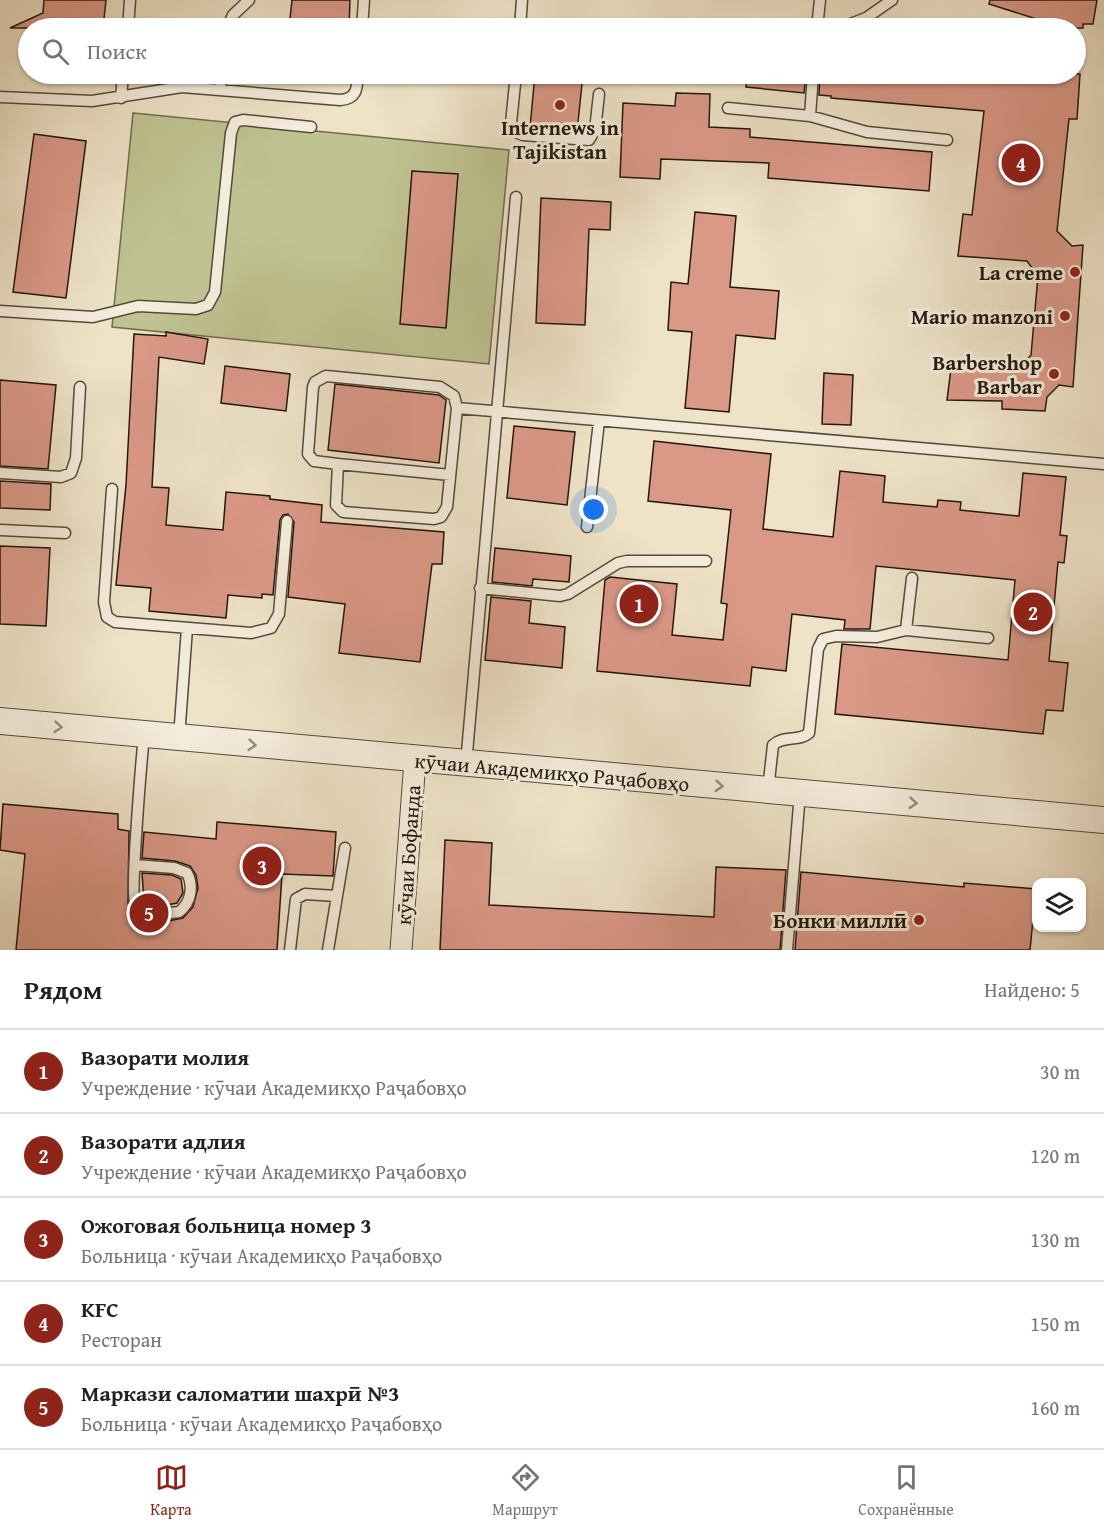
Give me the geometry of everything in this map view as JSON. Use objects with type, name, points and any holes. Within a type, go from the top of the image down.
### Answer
[{"type":"street","name":"кӯчаи Академикҳо Раҷабовҳо","points":[[0,722],[1104,820]]},
{"type":"street","name":"кӯчаи Бофанда","points":[[400,950],[415,760]]},
{"type":"lane","points":[[129,18],[130,0]]},
{"type":"lane","points":[[232,18],[249,0]]},
{"type":"lane","points":[[363,18],[364,0]]},
{"type":"lane","points":[[521,18],[522,0]]},
{"type":"lane","points":[[819,18],[820,0]]},
{"type":"lane","points":[[866,18],[892,0]]},
{"type":"lane","points":[[121,98],[122,84]]},
{"type":"lane","points":[[220,89],[221,84]]},
{"type":"lane","points":[[0,97],[72,102],[121,98],[182,87],[346,100],[355,94],[356,84]]},
{"type":"lane","points":[[515,84],[511,123],[518,133],[523,135],[589,140],[594,130],[599,94]]},
{"type":"lane","points":[[810,116],[812,84]]},
{"type":"lane","points":[[728,108],[810,116],[867,132],[947,140]]},
{"type":"lane","points":[[0,311],[93,317],[138,306],[196,309],[208,305],[215,292],[231,133],[235,122],[243,120],[311,127]]},
{"type":"lane","points":[[465,764],[516,198]]},
{"type":"lane","points":[[338,464],[336,505],[339,510],[349,513],[426,519],[441,517],[447,507],[457,408],[454,396],[440,387],[335,376],[319,378],[313,387],[308,454],[314,461],[450,475]]},
{"type":"lane","points":[[0,473],[61,477],[71,473],[76,458],[80,387]]},
{"type":"lane","points":[[457,408],[1104,464]]},
{"type":"lane","points":[[587,527],[598,421]]},
{"type":"lane","points":[[112,489],[104,602],[107,617],[115,622],[251,633],[271,628],[279,614],[287,521]]},
{"type":"lane","points":[[0,530],[65,533]]},
{"type":"lane","points":[[480,588],[560,596],[568,594],[618,563],[706,561]]},
{"type":"lane","points":[[906,630],[912,578]]},
{"type":"lane","points":[[179,738],[187,628]]},
{"type":"lane","points":[[768,791],[773,745],[781,739],[801,738],[809,733],[818,650],[823,639],[836,636],[877,637],[906,630],[988,638]]},
{"type":"lane","points":[[135,865],[174,868],[187,873],[191,884],[188,903],[179,912],[171,913],[141,908],[133,898],[135,865],[144,735]]},
{"type":"lane","points":[[787,950],[800,794]]},
{"type":"lane","points":[[328,950],[345,848]]},
{"type":"lane","points":[[290,950],[296,899],[305,894],[337,896]]},
{"type":"green space","points":[[133,113],[509,150],[489,364],[112,327]]},
{"type":"building","points":[[44,0],[106,0],[104,18],[32,18],[43,13]]},
{"type":"building","points":[[292,0],[350,0],[349,18],[290,18]]},
{"type":"building","points":[[990,0],[1097,0],[1093,24],[1086,24],[1086,18],[1033,18],[989,4]]},
{"type":"building","points":[[534,84],[582,84],[577,132],[530,128]]},
{"type":"building","points":[[746,84],[805,84],[804,93],[746,87]]},
{"type":"building","points":[[820,84],[1079,84],[1077,119],[1069,119],[1057,231],[1072,246],[1083,245],[1073,387],[1059,385],[1047,397],[1045,411],[1002,409],[1002,401],[947,400],[952,361],[1018,370],[1031,355],[1038,276],[1027,261],[958,256],[963,214],[972,215],[984,111],[831,98],[831,96],[819,95]]},
{"type":"building","points":[[676,93],[710,94],[709,127],[750,129],[750,137],[932,152],[929,191],[768,178],[769,163],[661,159],[660,179],[620,177],[623,103],[675,106]]},
{"type":"building","points":[[34,134],[86,141],[66,298],[13,292]]},
{"type":"building","points":[[412,171],[458,174],[446,328],[400,324]]},
{"type":"building","points":[[541,198],[611,202],[610,230],[589,229],[585,325],[536,323]]},
{"type":"building","points":[[695,212],[736,216],[730,287],[779,291],[775,339],[736,335],[729,412],[685,408],[692,332],[668,330],[671,282],[688,284]]},
{"type":"building","points":[[166,332],[208,339],[204,364],[159,357],[152,487],[169,488],[166,525],[223,530],[226,492],[270,496],[270,499],[322,505],[321,522],[444,532],[442,564],[432,564],[420,662],[339,653],[345,604],[288,597],[294,522],[288,514],[283,515],[280,520],[273,595],[262,594],[262,598],[228,595],[226,618],[149,611],[151,588],[116,585],[126,485],[134,334],[166,336]]},
{"type":"building","points":[[225,366],[290,374],[286,411],[221,403]]},
{"type":"building","points":[[824,373],[853,375],[851,425],[822,424]]},
{"type":"building","points":[[0,380],[56,385],[48,469],[0,466]]},
{"type":"building","points":[[335,384],[439,395],[446,400],[439,463],[328,450]]},
{"type":"building","points":[[514,426],[575,432],[567,505],[507,498]]},
{"type":"building","points":[[654,441],[771,454],[763,529],[833,537],[840,471],[885,476],[883,502],[937,507],[938,500],[961,502],[960,510],[1019,516],[1023,473],[1066,477],[1060,535],[1067,536],[1064,563],[1058,562],[1049,661],[1068,663],[1063,711],[1046,710],[1043,734],[835,714],[842,644],[1008,660],[1015,580],[876,566],[870,629],[844,629],[845,620],[792,614],[786,671],[752,667],[750,686],[597,671],[605,580],[610,577],[677,584],[672,635],[723,640],[727,604],[721,603],[731,510],[648,501]]},
{"type":"building","points":[[0,481],[51,484],[50,510],[0,508]]},
{"type":"building","points":[[0,546],[50,548],[46,626],[0,624]]},
{"type":"building","points":[[495,548],[571,556],[569,582],[533,579],[532,586],[492,582]]},
{"type":"building","points":[[491,597],[531,601],[529,623],[565,627],[562,668],[485,660]]},
{"type":"building","points":[[3,804],[118,814],[118,829],[129,831],[128,903],[134,912],[148,919],[168,921],[183,918],[193,907],[198,888],[196,875],[190,866],[175,861],[142,858],[144,832],[216,839],[217,822],[336,832],[333,876],[282,874],[277,950],[16,950],[25,854],[0,850]]},
{"type":"building","points":[[445,840],[492,843],[489,905],[714,917],[716,867],[786,870],[780,950],[440,950]]},
{"type":"building","name":"Бонки миллӣ","points":[[801,872],[964,887],[964,883],[1032,889],[1030,950],[795,950]]},
{"type":"building","points":[[142,873],[172,875],[181,879],[183,893],[177,903],[162,906],[144,901]]},
{"type":"place","name":"Internews in Tajikistan","points":[[560,105]]},
{"type":"place","name":"KFC","points":[[1021,163]]},
{"type":"place","name":"La creme","points":[[1075,272]]},
{"type":"place","name":"Mario manzoni","points":[[1065,316]]},
{"type":"place","name":"Barbershop Barbar","points":[[1054,374]]},
{"type":"place","name":"Вазорати молия","points":[[639,604]]},
{"type":"place","name":"Вазорати адлия","points":[[1033,612]]},
{"type":"place","name":"Ожоговая больница номер 3","points":[[262,866]]},
{"type":"place","name":"Маркази саломатии шахрӣ №3","points":[[149,913]]},
{"type":"place","name":"Бонки миллӣ","points":[[919,920]]}]
